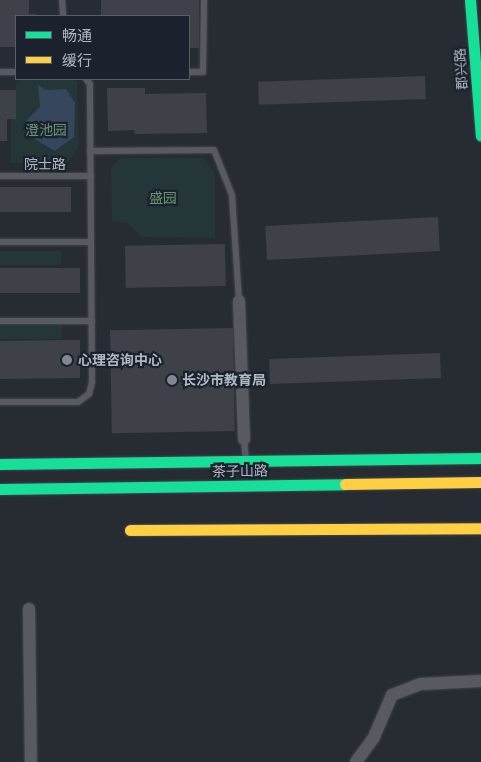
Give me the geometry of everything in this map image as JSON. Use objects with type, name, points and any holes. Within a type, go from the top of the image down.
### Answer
[{"type":"main road","name":"郡兴路","points":[[470,0],[481,136]]},
{"type":"main road","name":"茶子山路","points":[[0,464],[481,458]]},
{"type":"main road","name":"茶子山路","points":[[0,489],[481,482]]},
{"type":"main road","points":[[130,530],[481,528]]},
{"type":"street","points":[[240,301],[244,439]]},
{"type":"street","points":[[29,609],[31,762]]},
{"type":"street","points":[[356,762],[374,737],[392,695],[421,684],[481,681]]},
{"type":"lane","points":[[62,0],[63,15]]},
{"type":"lane","points":[[190,72],[204,72],[204,0]]},
{"type":"lane","points":[[0,72],[15,72]]},
{"type":"lane","points":[[0,402],[78,402],[89,394],[92,382],[91,176],[90,84],[87,80]]},
{"type":"lane","points":[[90,151],[214,150],[232,195],[240,301]]},
{"type":"lane","name":"院士路","points":[[0,176],[91,176]]},
{"type":"lane","points":[[0,242],[91,242]]},
{"type":"lane","points":[[0,321],[92,321]]},
{"type":"lane","points":[[244,439],[246,460]]},
{"type":"green space","name":"澄池园","points":[[73,80],[77,82],[79,147],[67,163],[11,163],[11,119],[16,118],[16,81]]},
{"type":"green space","name":"盛园","points":[[120,158],[204,158],[215,173],[215,238],[142,237],[127,223],[112,222],[111,167]]},
{"type":"green space","points":[[0,251],[61,251],[61,265],[0,265]]},
{"type":"green space","points":[[0,325],[62,325],[62,339],[0,339]]},
{"type":"water","points":[[38,85],[45,90],[66,89],[75,103],[74,137],[55,151],[36,140],[24,123],[40,107]]},
{"type":"building","points":[[0,0],[29,0],[29,14],[36,15],[15,15],[15,47],[0,47]]},
{"type":"building","points":[[101,0],[199,0],[199,48],[190,48],[190,15],[101,15]]},
{"type":"building","points":[[425,76],[426,99],[259,105],[258,82]]},
{"type":"building","points":[[107,88],[145,88],[145,94],[206,93],[207,133],[135,134],[134,130],[108,131]]},
{"type":"building","points":[[0,90],[16,90],[16,119],[7,119],[7,141],[0,141]]},
{"type":"building","points":[[0,187],[71,187],[71,212],[0,212]]},
{"type":"building","points":[[438,217],[440,251],[267,260],[265,226]]},
{"type":"building","points":[[225,244],[226,286],[126,288],[125,246]]},
{"type":"building","points":[[0,268],[80,268],[80,293],[0,293]]},
{"type":"building","name":"长沙市教育局","points":[[233,328],[235,431],[112,433],[110,330]]},
{"type":"building","points":[[80,340],[80,378],[0,379],[0,341]]},
{"type":"building","points":[[440,353],[441,378],[270,384],[269,359]]},
{"type":"traffic: fast","points":[[470,0],[481,136]]},
{"type":"traffic: fast","points":[[0,464],[481,458]]},
{"type":"traffic: fast","points":[[0,489],[345,484]]},
{"type":"traffic: slow","points":[[345,484],[481,482]]},
{"type":"traffic: slow","points":[[130,530],[481,528]]},
{"type":"place","name":"心理咨询中心","points":[[67,360]]},
{"type":"place","name":"长沙市教育局","points":[[172,380]]}]
